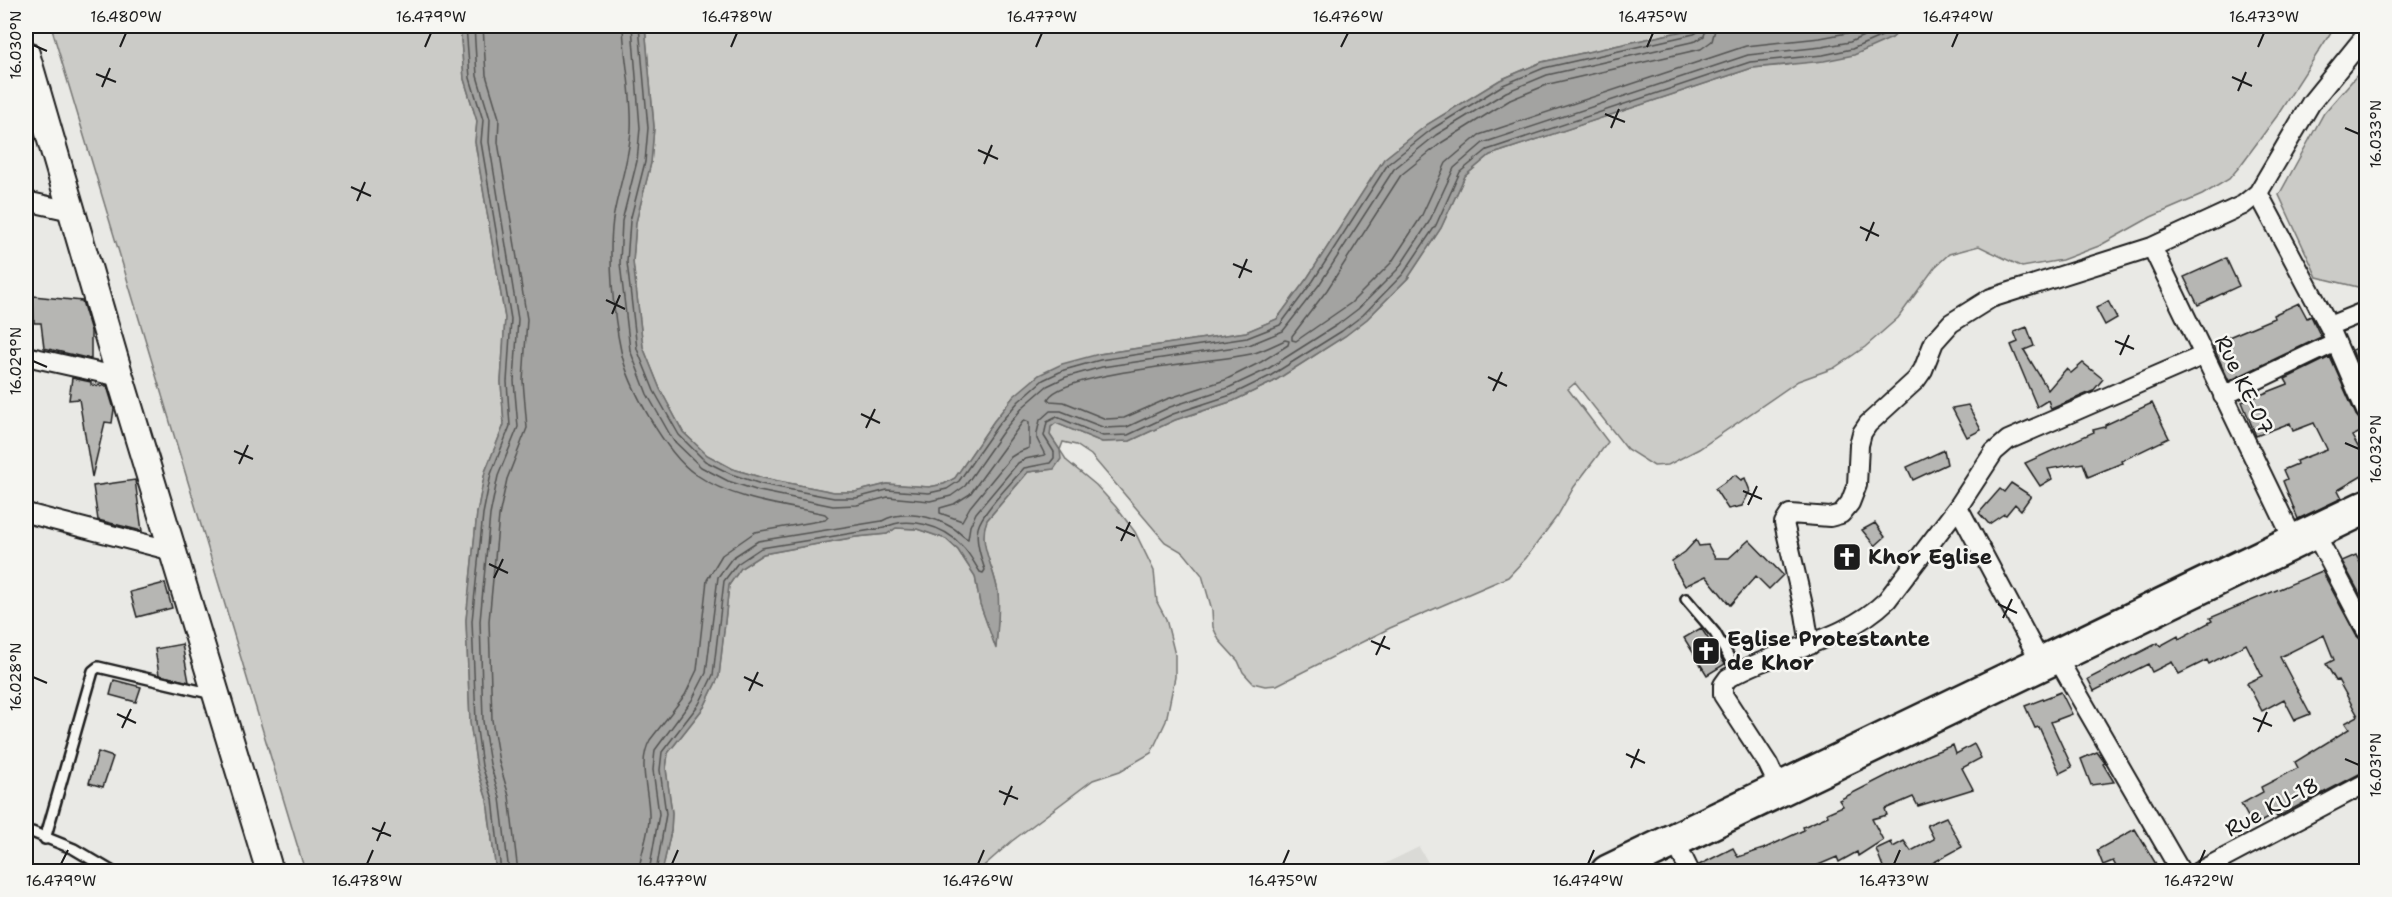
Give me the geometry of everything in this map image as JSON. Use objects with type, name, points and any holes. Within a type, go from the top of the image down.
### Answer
[{"type":"highway","points":[[1608,872],[2367,507]]},
{"type":"street","points":[[1809,645],[1805,614],[1784,523],[1790,514],[1830,517],[1841,514],[1850,503],[1857,485],[1859,445],[1862,433],[1868,424],[1916,380],[1923,370],[1934,342],[1950,323],[1990,298],[2152,247],[2243,205],[2259,193],[2311,103],[2367,35]]},
{"type":"street","points":[[26,54],[120,377],[270,872]]},
{"type":"street","points":[[2259,193],[2332,334],[2367,411]]},
{"type":"street","points":[[26,201],[71,211]]},
{"type":"street","name":"Rue KE-07","points":[[2152,247],[2223,396],[2305,538],[2367,630]]},
{"type":"street","points":[[2223,396],[2332,334],[2367,311]]},
{"type":"street","points":[[1779,789],[1768,764],[1723,695],[1723,685],[1728,678],[1830,637],[1877,610],[1958,507],[1994,452],[2008,440],[2204,355]]},
{"type":"street","points":[[26,356],[120,377]]},
{"type":"street","points":[[1958,507],[2049,660],[2181,872]]},
{"type":"street","points":[[26,513],[173,551]]},
{"type":"street","name":"Rue KU-18","points":[[2198,872],[2367,783]]},
{"type":"street","points":[[1674,839],[1690,872]]},
{"type":"lane","points":[[1686,599],[1715,633],[1738,673]]},
{"type":"lane","points":[[45,839],[93,672],[98,667],[216,695]]},
{"type":"lane","points":[[32,832],[74,849],[113,872]]},
{"type":"shaded area","points":[[51,26],[460,26],[464,79],[477,121],[475,142],[505,318],[501,382],[504,425],[485,472],[477,513],[466,620],[470,722],[477,768],[487,800],[496,871],[305,871]]},
{"type":"shaded area","points":[[645,26],[1706,26],[1542,62],[1500,80],[1428,124],[1384,159],[1308,277],[1277,319],[1246,332],[1099,354],[1014,396],[955,478],[944,484],[929,487],[887,484],[855,492],[834,492],[763,478],[733,469],[707,455],[683,432],[660,389],[643,347],[633,262],[636,222],[651,163],[654,127]]},
{"type":"shaded area","points":[[1905,26],[2335,26],[2277,116],[2229,179],[2202,195],[2151,217],[2099,246],[2062,260],[2022,267],[1979,246],[1949,254],[1935,267],[1898,318],[1865,347],[1834,368],[1798,381],[1699,449],[1668,465],[1654,466],[1627,449],[1575,383],[1568,389],[1608,442],[1574,487],[1558,515],[1526,558],[1508,577],[1390,628],[1277,685],[1265,686],[1253,683],[1243,672],[1238,661],[1219,640],[1213,627],[1212,610],[1202,575],[1184,553],[1165,542],[1091,455],[1076,445],[1063,442],[1060,450],[1050,435],[1051,427],[1056,423],[1102,442],[1130,441],[1175,420],[1233,401],[1273,382],[1345,336],[1367,319],[1408,278],[1441,228],[1465,176],[1490,155],[1752,68],[1788,65],[1892,38]]},
{"type":"shaded area","points":[[2366,65],[2366,289],[2317,277],[2279,195],[2324,113]]},
{"type":"shaded area","points":[[1060,450],[1067,461],[1096,485],[1116,507],[1135,532],[1154,571],[1157,602],[1166,619],[1175,655],[1175,677],[1166,721],[1151,753],[1120,771],[1093,780],[1012,841],[978,871],[662,872],[671,831],[672,813],[666,769],[668,753],[704,707],[719,676],[729,585],[741,568],[763,554],[856,537],[887,534],[896,528],[917,529],[946,539],[958,550],[975,576],[980,604],[996,647],[998,594],[985,548],[984,529],[987,520],[1028,472],[1053,469]]},
{"type":"shaded area","points":[[1419,847],[1433,871],[1370,871]]},
{"type":"water","points":[[460,26],[645,26],[654,127],[651,163],[636,222],[633,262],[643,347],[660,389],[683,432],[707,455],[733,469],[763,478],[834,492],[855,492],[887,484],[929,487],[944,484],[955,478],[1014,396],[1039,375],[1062,364],[1099,354],[1246,332],[1277,319],[1308,277],[1384,159],[1428,124],[1500,80],[1542,62],[1706,26],[1905,26],[1892,38],[1854,55],[1824,61],[1752,68],[1490,155],[1465,176],[1441,228],[1408,278],[1367,319],[1345,336],[1273,382],[1233,401],[1175,420],[1130,441],[1102,442],[1056,423],[1051,427],[1050,435],[1060,450],[1061,459],[1054,469],[1028,472],[987,520],[984,529],[985,547],[998,593],[996,649],[980,604],[975,576],[958,550],[946,539],[917,529],[896,528],[887,534],[856,537],[763,554],[741,568],[729,585],[719,676],[704,707],[668,753],[666,769],[672,813],[671,831],[662,872],[496,871],[487,800],[477,768],[470,722],[466,620],[477,513],[485,472],[504,425],[501,382],[505,318],[475,142],[477,121],[464,79]]},
{"type":"building","points":[[2226,258],[2239,286],[2198,305],[2184,277]]},
{"type":"building","points":[[33,296],[82,301],[91,331],[91,359],[44,348],[41,323],[34,323]]},
{"type":"building","points":[[2108,301],[2117,318],[2105,325],[2096,308]]},
{"type":"building","points":[[2299,303],[2307,318],[2311,316],[2321,337],[2229,381],[2212,344],[2274,318],[2273,315]]},
{"type":"building","points":[[2027,327],[2034,346],[2024,350],[2048,390],[2066,369],[2071,373],[2083,363],[2103,379],[2093,391],[2051,409],[2048,400],[2037,407],[2011,345],[2018,342],[2014,332]]},
{"type":"building","points":[[2367,344],[2367,374],[2363,375],[2352,350]]},
{"type":"building","points":[[2330,357],[2356,415],[2360,420],[2367,422],[2367,429],[2352,436],[2367,462],[2367,473],[2338,490],[2342,498],[2298,519],[2283,481],[2287,479],[2283,470],[2297,464],[2296,461],[2327,449],[2314,423],[2293,431],[2290,423],[2256,436],[2242,402],[2288,384],[2285,379]]},
{"type":"building","points":[[72,378],[91,382],[91,385],[107,386],[114,409],[112,423],[105,422],[92,477],[79,399],[69,400]]},
{"type":"building","points":[[2152,403],[2169,438],[2121,461],[2122,463],[2088,477],[2083,463],[2048,469],[2052,479],[2040,486],[2025,463],[2094,432],[2093,430],[2105,427]]},
{"type":"building","points":[[1968,405],[1981,430],[1967,437],[1952,408]]},
{"type":"building","points":[[1944,450],[1947,464],[1913,480],[1907,467]]},
{"type":"building","points":[[1735,475],[1741,480],[1745,478],[1750,491],[1742,506],[1728,509],[1715,489]]},
{"type":"building","points":[[135,480],[142,531],[98,520],[93,486]]},
{"type":"building","points":[[2011,483],[2031,496],[2021,510],[2015,504],[2006,515],[2004,514],[1989,524],[1979,513],[2000,489],[2004,492]]},
{"type":"building","points":[[1875,523],[1885,537],[1875,546],[1862,530]]},
{"type":"building","points":[[1696,540],[1699,546],[1708,545],[1715,558],[1729,558],[1749,540],[1783,575],[1769,589],[1756,576],[1730,605],[1706,576],[1685,586],[1674,568],[1672,561]]},
{"type":"building","points":[[2356,555],[2367,576],[2367,607],[2342,561]]},
{"type":"building","points":[[2322,571],[2356,635],[2361,640],[2367,641],[2367,770],[2277,817],[2275,814],[2253,826],[2241,804],[2263,792],[2261,787],[2298,768],[2295,762],[2349,729],[2345,723],[2358,716],[2338,680],[2336,681],[2326,664],[2334,660],[2324,635],[2280,657],[2310,714],[2295,720],[2284,699],[2262,711],[2247,683],[2262,676],[2246,644],[2209,664],[2207,660],[2179,674],[2172,662],[2152,672],[2148,664],[2094,691],[2088,679],[2158,643],[2160,646],[2178,636],[2179,639],[2212,621],[2210,618]]},
{"type":"building","points":[[165,583],[172,608],[137,617],[130,592]]},
{"type":"building","name":"Eglise Protestante de Khor","points":[[1701,628],[1725,664],[1707,675],[1684,638]]},
{"type":"building","points":[[182,644],[189,682],[159,675],[155,649]]},
{"type":"building","points":[[114,680],[141,687],[136,702],[110,695]]},
{"type":"building","points":[[2061,692],[2072,714],[2051,722],[2072,767],[2060,773],[2039,727],[2035,728],[2025,706]]},
{"type":"building","points":[[1974,744],[1981,758],[1962,768],[1973,789],[1918,806],[1913,797],[1885,809],[1887,815],[1872,819],[1883,840],[1858,856],[1857,852],[1839,862],[1837,857],[1802,872],[1701,872],[1699,865],[1733,848],[1738,857],[1763,849],[1804,830],[1803,827],[1828,816],[1827,813],[1843,806],[1839,800],[1925,756],[1953,745],[1956,754]]},
{"type":"building","points":[[98,752],[113,757],[103,787],[89,783]]},
{"type":"building","points":[[2097,752],[2114,782],[2091,785],[2081,759]]},
{"type":"building","points":[[1946,817],[1962,847],[1916,872],[1885,872],[1876,849],[1891,842],[1893,847],[1904,841],[1911,851],[1934,839],[1927,825]]},
{"type":"building","points":[[2135,829],[2156,864],[2143,872],[2119,872],[2113,861],[2103,865],[2097,850]]},
{"type":"place","name":"Khor Eglise","points":[[1847,557]]},
{"type":"place","name":"Eglise Protestante de Khor","points":[[1706,651]]}]
